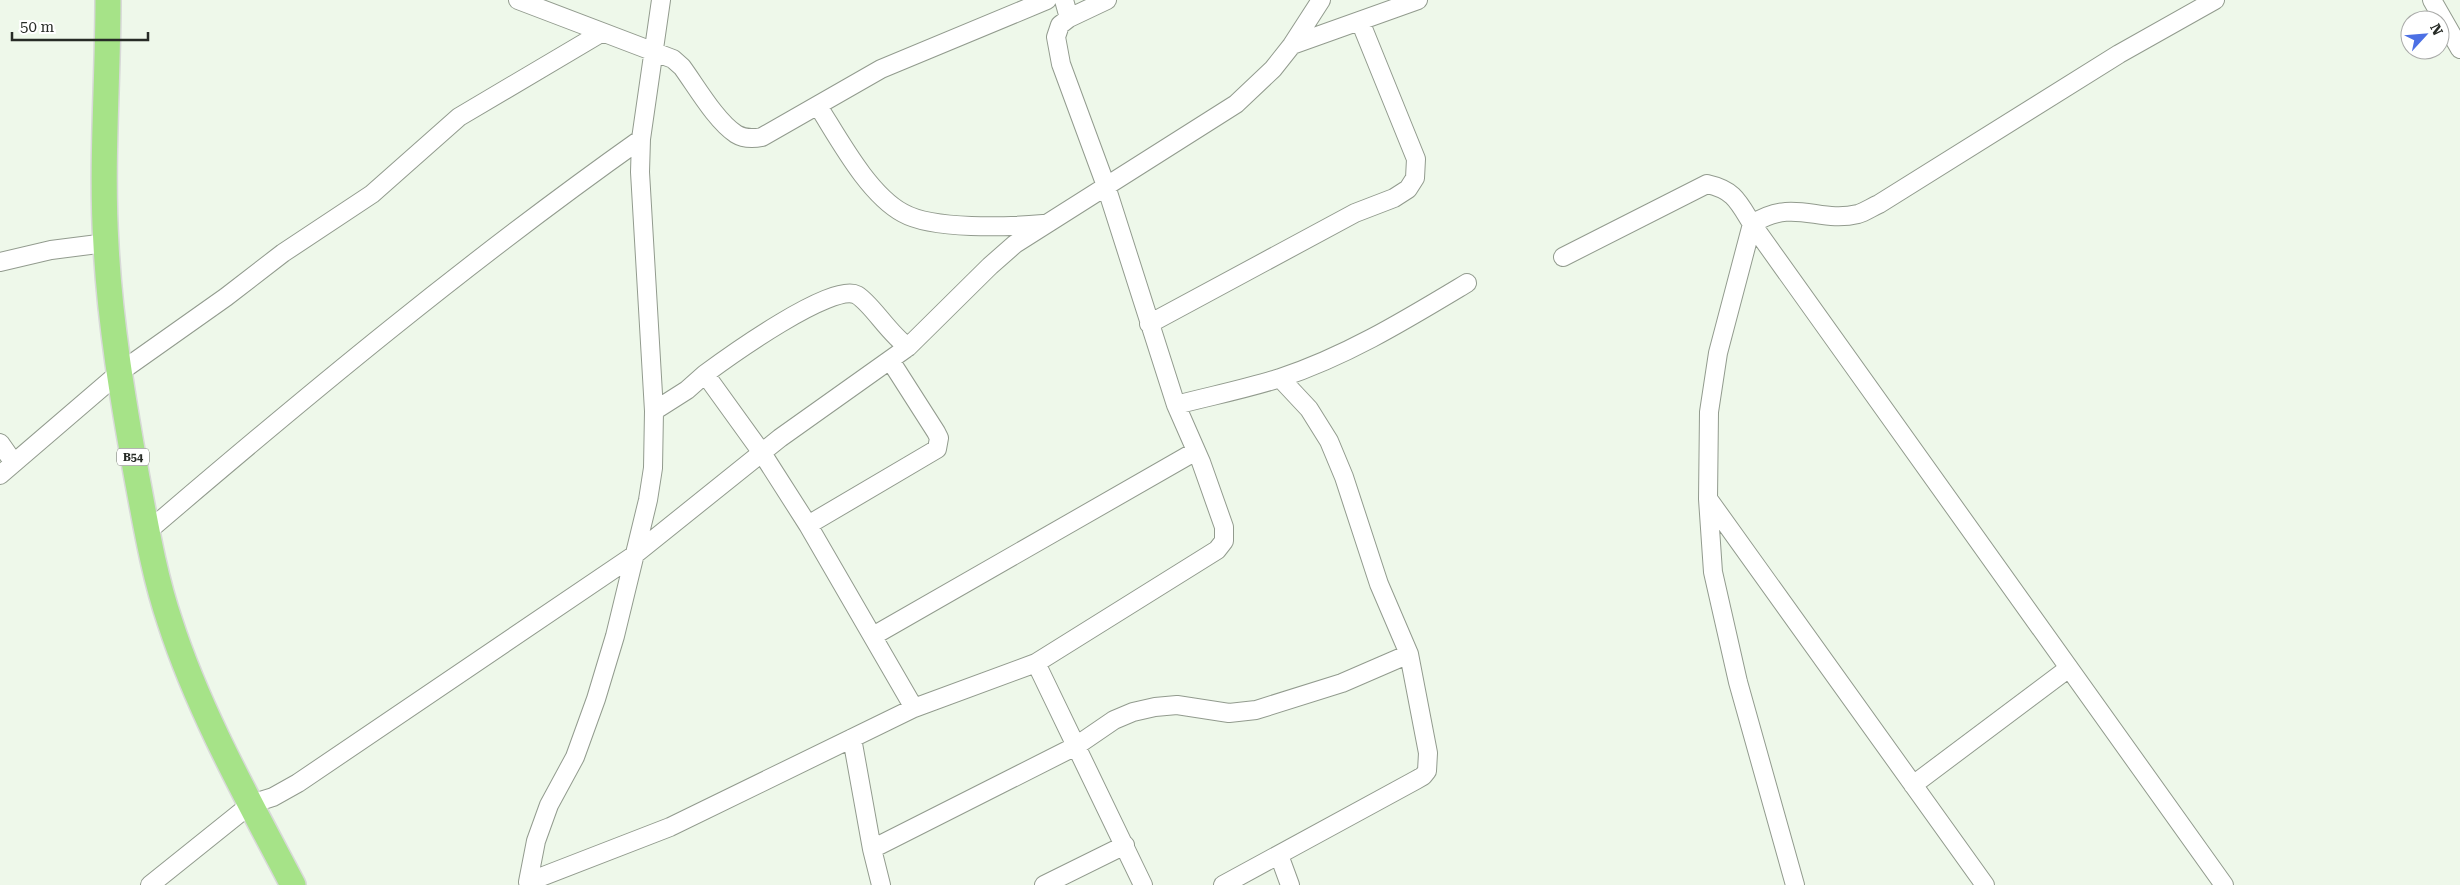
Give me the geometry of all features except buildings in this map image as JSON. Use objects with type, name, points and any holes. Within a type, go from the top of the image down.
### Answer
[{"type":"highway","name":"B54","points":[[108,0],[104,140],[106,243],[110,303],[126,420],[147,532],[162,597],[180,652],[251,804],[293,885]]},
{"type":"street","points":[[518,0],[654,54],[674,59],[726,126],[736,135],[749,139],[762,138],[881,69],[1046,0]]},
{"type":"street","points":[[529,883],[536,841],[549,805],[575,757],[596,699],[614,636],[649,492],[654,438],[654,411],[641,205],[641,139],[661,0]]},
{"type":"street","points":[[1064,0],[1069,18]]},
{"type":"street","points":[[529,883],[670,827],[914,708],[1036,663],[1217,550],[1224,540],[1224,527],[1196,451],[1176,405],[1106,186],[1061,64],[1056,37],[1060,26],[1069,18],[1106,0]]},
{"type":"street","points":[[150,885],[251,804],[273,797],[298,783],[633,556],[762,453],[908,347],[990,266],[1043,224],[1236,104],[1273,69],[1292,45],[1321,0]]},
{"type":"street","points":[[1292,45],[1418,0]]},
{"type":"street","points":[[1796,885],[1738,682],[1712,572],[1708,499],[1709,412],[1718,353],[1752,224],[1766,215],[1783,211],[1843,216],[1859,214],[1879,204],[2119,54],[2215,0]]},
{"type":"street","points":[[2432,0],[2460,49]]},
{"type":"street","points":[[1149,324],[1355,213],[1394,198],[1408,189],[1415,178],[1416,159],[1360,21]]},
{"type":"street","points":[[0,475],[120,372],[226,297],[283,253],[372,194],[459,117],[602,33]]},
{"type":"street","points":[[818,106],[876,189],[903,213],[917,219],[978,227],[1043,224]]},
{"type":"street","points":[[147,532],[363,352],[570,189],[641,139]]},
{"type":"street","points":[[1563,257],[1707,184],[1723,188],[1736,198],[1752,224],[2224,885]]},
{"type":"street","points":[[0,262],[51,250],[106,243]]},
{"type":"street","points":[[1176,405],[1280,378],[1332,358],[1390,329],[1467,283]]},
{"type":"street","points":[[654,411],[687,390],[705,374],[794,315],[823,300],[844,294],[855,294],[863,300],[888,331],[908,347]]},
{"type":"street","points":[[808,525],[937,449],[939,438],[936,432],[890,360]]},
{"type":"street","points":[[705,374],[762,453],[808,525],[914,708]]},
{"type":"street","points":[[1223,885],[1423,776],[1427,771],[1428,753],[1409,654],[1379,584],[1344,477],[1329,441],[1309,409],[1280,378]]},
{"type":"street","points":[[0,443],[14,463]]},
{"type":"street","points":[[873,636],[1196,451]]},
{"type":"street","points":[[1708,499],[1985,885]]},
{"type":"street","points":[[872,849],[1076,746],[1114,720],[1133,712],[1177,705],[1229,713],[1256,710],[1342,683],[1409,654]]},
{"type":"street","points":[[1036,663],[1143,885]]},
{"type":"street","points":[[1913,785],[2069,668]]},
{"type":"street","points":[[852,738],[872,849],[881,885]]},
{"type":"street","points":[[1044,885],[1124,845]]},
{"type":"street","points":[[1279,855],[1290,885]]}]
